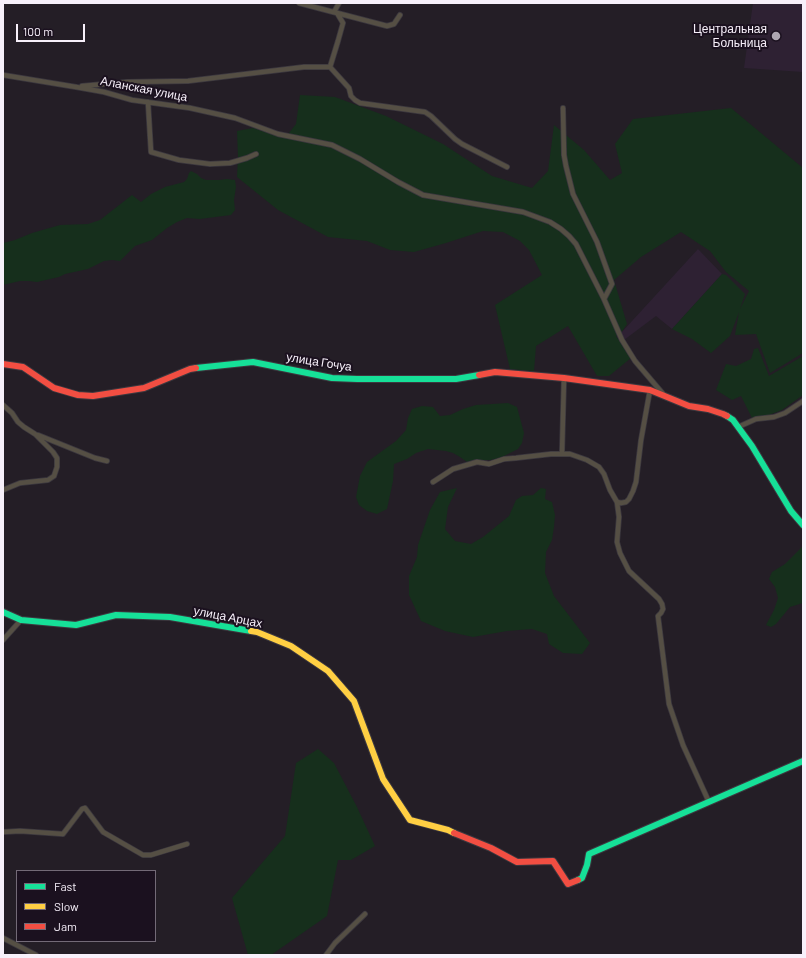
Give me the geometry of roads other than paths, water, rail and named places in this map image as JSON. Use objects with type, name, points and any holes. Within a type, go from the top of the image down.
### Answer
[{"type":"street","points":[[299,3],[387,26],[394,24],[400,15]]},
{"type":"street","points":[[330,67],[342,23],[336,12],[339,3]]},
{"type":"street","points":[[76,87],[127,82],[188,81],[304,67],[330,67],[349,88],[351,96],[360,103],[425,112],[462,144],[507,167]]},
{"type":"street","name":"Аланская улица","points":[[3,75],[104,92],[132,100],[190,108],[234,118],[278,134],[332,145],[424,195],[523,212],[550,222],[561,228],[576,244],[604,299],[622,340],[647,376],[665,396]]},
{"type":"street","points":[[148,102],[151,152],[180,160],[210,164],[230,163],[256,154]]},
{"type":"street","points":[[563,108],[564,155],[573,194],[597,242],[612,284],[604,299]]},
{"type":"street","name":"улица Гочуа","points":[[3,364],[23,368],[54,388],[78,395],[93,396],[144,388],[190,369],[253,362],[332,378],[456,379],[495,372],[564,378],[650,390],[689,406],[708,409],[723,414],[733,420],[760,458],[791,511],[803,526]]},
{"type":"street","points":[[562,453],[564,378]]},
{"type":"street","points":[[617,502],[626,502],[633,491],[637,476],[642,432],[650,390]]},
{"type":"street","points":[[738,427],[756,419],[774,417],[785,413],[803,401]]},
{"type":"street","points":[[3,405],[12,413],[18,422],[35,434],[95,458],[107,461]]},
{"type":"street","points":[[3,490],[20,483],[48,480],[54,476],[57,467],[57,458],[35,434]]},
{"type":"street","points":[[432,482],[453,469],[477,462],[489,464],[504,459],[562,453],[577,456],[599,466],[617,502],[619,517],[617,542],[620,553],[629,571],[659,599],[662,604],[663,609],[661,614],[658,616],[670,704],[683,745],[709,802],[803,761]]},
{"type":"street","name":"улица Арцах","points":[[3,612],[21,620],[76,625],[116,615],[170,617],[257,632],[292,646],[328,671],[354,701],[383,779],[410,820],[448,830],[492,848],[517,862],[553,861],[568,884],[582,878],[589,854],[709,802]]},
{"type":"street","points":[[3,640],[21,620]]},
{"type":"street","points":[[3,832],[20,831],[63,834],[82,809],[85,808],[103,832],[142,855],[151,855],[187,844]]},
{"type":"street","points":[[326,955],[335,943],[365,914]]},
{"type":"street","points":[[3,938],[36,955]]},
{"type":"place","name":"Центральная Больница","points":[[776,36]]}]
